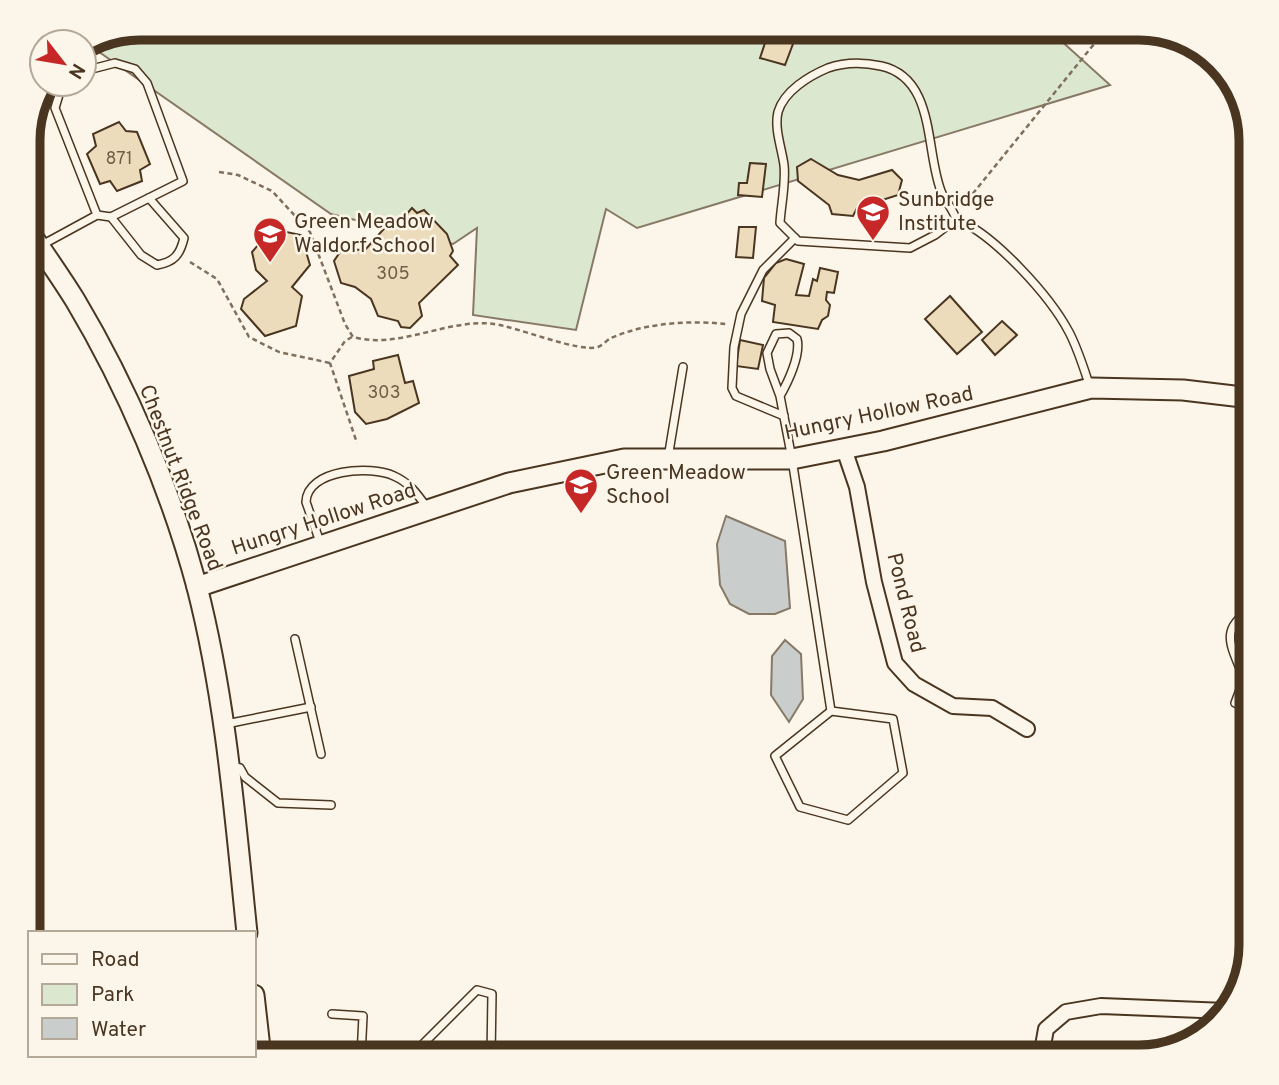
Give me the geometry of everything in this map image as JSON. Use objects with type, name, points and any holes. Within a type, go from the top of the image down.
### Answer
[{"type":"street","name":"Chestnut Ridge Road","points":[[40,247],[75,300],[117,378],[150,454],[197,587],[229,766],[247,931]]},
{"type":"street","name":"Hungry Hollow Road","points":[[197,587],[509,483],[624,459],[792,459],[883,441],[1091,388],[1183,390],[1239,397]]},
{"type":"street","name":"Pond Road","points":[[844,449],[857,487],[874,582],[895,663],[914,684],[953,706],[992,708],[1027,729]]},
{"type":"street","points":[[1043,1045],[1046,1029],[1066,1012],[1101,1006],[1214,1011]]},
{"type":"street","points":[[256,1013],[260,1045]]},
{"type":"lane","points":[[40,247],[97,215],[111,217],[183,181],[147,83],[135,69],[115,63],[98,67]]},
{"type":"lane","points":[[956,219],[935,235],[910,247],[798,241],[780,223],[784,167],[778,113],[786,98],[809,75],[839,64],[869,63],[892,68],[910,81],[920,100],[942,192],[956,219],[993,243],[1047,299],[1071,335],[1091,388]]},
{"type":"lane","points":[[58,98],[55,108],[97,215]]},
{"type":"lane","points":[[111,217],[141,255],[157,265],[170,263],[181,251],[184,238],[149,198]]},
{"type":"lane","points":[[784,416],[736,396],[732,388],[734,347],[741,314],[763,270],[795,237]]},
{"type":"lane","points":[[780,396],[799,346],[797,339],[789,333],[776,334],[767,353],[780,396],[792,459],[831,711]]},
{"type":"lane","points":[[668,459],[683,367]]},
{"type":"lane","points":[[321,546],[306,502],[306,494],[316,482],[332,476],[352,471],[385,472],[411,486],[428,510]]},
{"type":"lane","points":[[1239,617],[1230,631],[1230,643],[1239,666]]},
{"type":"lane","points":[[295,639],[321,754]]},
{"type":"lane","points":[[223,725],[311,708]]},
{"type":"lane","points":[[831,711],[893,719],[903,773],[848,820],[800,807],[775,756],[831,711]]},
{"type":"lane","points":[[229,766],[240,768],[245,777],[278,803],[331,805]]},
{"type":"lane","points":[[423,1045],[477,990],[492,994],[491,1045]]},
{"type":"lane","points":[[332,1014],[363,1016],[361,1045]]},
{"type":"path","points":[[962,207],[1097,40]]},
{"type":"path","points":[[219,172],[238,175],[272,191],[310,232],[345,324],[353,337]]},
{"type":"path","points":[[190,262],[217,279],[249,337],[279,352],[330,363]]},
{"type":"path","points":[[330,363],[345,341],[353,337],[368,341],[388,340],[462,325],[493,324],[579,346],[597,347],[610,338],[650,326],[706,323],[738,326]]},
{"type":"path","points":[[330,363],[357,443]]},
{"type":"green space","points":[[141,40],[1060,40],[1110,85],[637,228],[606,209],[576,330],[473,315],[477,228],[453,244],[331,214],[98,50],[121,42]]},
{"type":"water","points":[[726,516],[785,541],[790,608],[775,614],[749,614],[730,604],[720,585],[717,544]]},
{"type":"water","points":[[785,640],[801,654],[803,699],[789,722],[771,695],[772,656]]},
{"type":"building","points":[[766,40],[794,40],[785,65],[760,58]]},
{"type":"building","points":[[119,122],[126,131],[137,132],[150,164],[140,170],[142,181],[117,191],[110,181],[100,184],[87,154],[96,146],[93,134]]},
{"type":"building","points":[[811,159],[838,175],[859,180],[892,170],[902,180],[898,195],[857,208],[853,216],[832,214],[829,205],[798,181],[797,167]]},
{"type":"building","points":[[750,163],[766,164],[762,197],[738,195],[739,183],[747,183]]},
{"type":"building","points":[[412,208],[417,213],[424,210],[447,234],[453,251],[450,256],[458,265],[419,303],[422,316],[410,328],[401,327],[398,321],[378,316],[371,299],[355,287],[341,283],[334,261],[342,249],[365,250],[390,222],[395,227]]},
{"type":"building","points":[[739,227],[756,227],[753,258],[736,257]]},
{"type":"building","points":[[272,229],[301,235],[310,265],[292,287],[302,296],[296,326],[265,336],[241,309],[244,299],[267,281],[256,270],[252,252]]},
{"type":"building","points":[[786,259],[804,264],[796,295],[809,296],[813,279],[817,281],[820,268],[838,272],[834,293],[827,292],[826,300],[830,305],[828,316],[822,320],[818,329],[773,322],[775,305],[762,301],[764,278],[776,263]]},
{"type":"building","points":[[950,296],[982,332],[957,354],[925,319]]},
{"type":"building","points":[[1002,321],[1017,335],[995,355],[982,340]]},
{"type":"building","points":[[740,340],[763,345],[758,369],[736,366]]},
{"type":"building","points":[[398,355],[405,383],[413,381],[419,403],[387,419],[366,424],[355,412],[349,376],[374,369],[373,361]]},
{"type":"place","name":"Sunbridge Institute","points":[[873,242]]},
{"type":"place","name":"Green Meadow Waldorf School","points":[[270,264]]},
{"type":"place","name":"Green Meadow School","points":[[581,515]]}]
